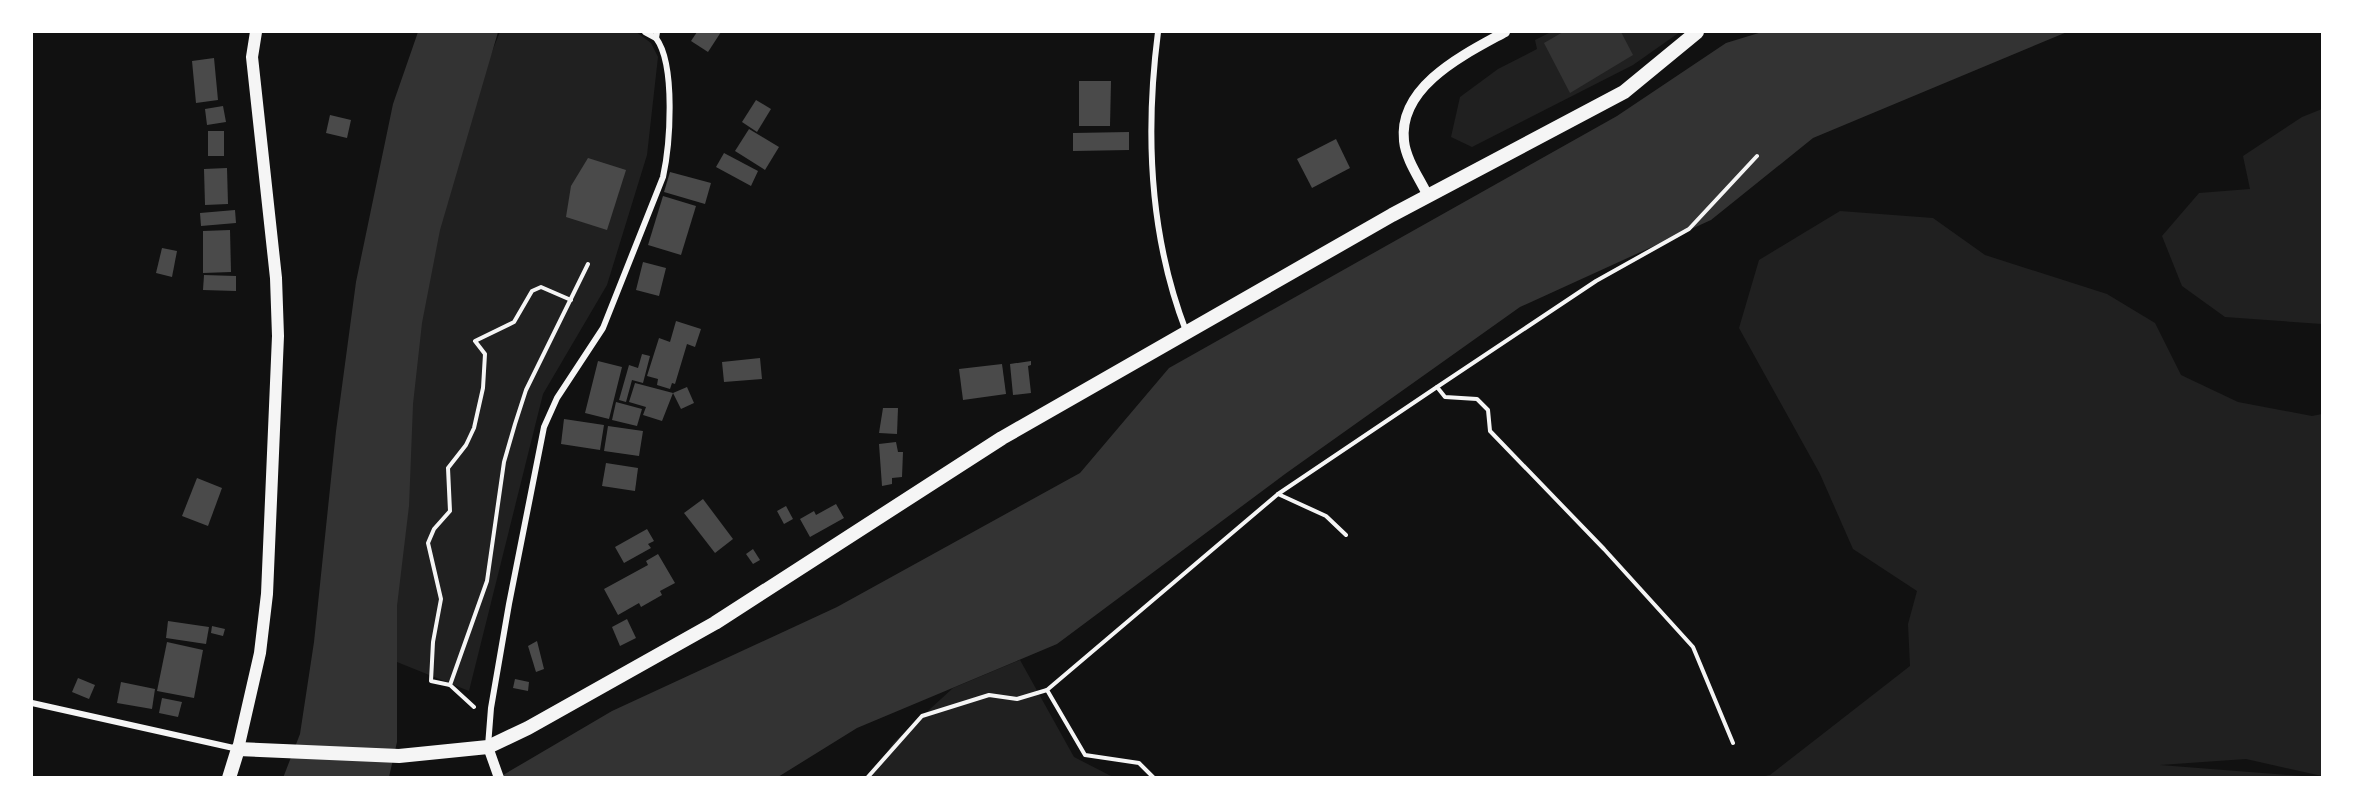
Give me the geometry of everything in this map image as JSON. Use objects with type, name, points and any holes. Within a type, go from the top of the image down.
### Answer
[{"type":"main road","points":[[229,777],[238,749],[260,653],[266,604],[278,336],[276,278],[252,57],[256,32]]},
{"type":"main road","points":[[238,749],[399,756],[488,747],[577,701],[715,623],[1002,438],[1428,196],[1624,92],[1697,32]]},
{"type":"street","points":[[498,775],[488,747],[490,708],[544,427],[557,398],[603,328],[663,177],[667,158],[665,58],[656,35],[645,32]]},
{"type":"street","points":[[1158,32],[1150,116],[1150,163],[1160,243],[1176,304],[1187,332]]},
{"type":"street","points":[[1428,196],[1408,157],[1404,141],[1406,121],[1413,101],[1424,86],[1441,73],[1505,32]]},
{"type":"street","points":[[32,704],[238,749]]},
{"type":"path","points":[[867,777],[922,716],[989,695],[1017,699],[1047,690],[1278,494],[1596,281],[1689,230],[1757,156]]},
{"type":"path","points":[[450,685],[487,581],[504,462],[526,390],[588,264]]},
{"type":"path","points":[[474,707],[450,685],[431,681],[433,642],[441,599],[428,543],[434,529],[450,511],[448,468],[466,445],[480,407],[485,354],[475,341],[514,322],[532,291],[541,287],[571,300]]},
{"type":"path","points":[[1437,387],[1445,397],[1476,399],[1488,410],[1490,431],[1604,549],[1693,647],[1733,743]]},
{"type":"path","points":[[1278,494],[1326,516],[1346,535]]},
{"type":"path","points":[[1047,690],[1085,755],[1139,763],[1154,777]]},
{"type":"shaded area","points":[[418,32],[498,32],[440,230],[422,323],[413,404],[409,506],[397,606],[397,742],[389,777],[283,778],[300,734],[314,642],[336,431],[356,282],[393,104]]},
{"type":"shaded area","points":[[500,32],[636,32],[651,43],[658,57],[647,155],[607,285],[543,394],[469,691],[392,660],[425,216]]},
{"type":"shaded area","points":[[1551,32],[1680,32],[1633,65],[1472,147],[1451,137],[1460,97],[1498,69],[1537,49],[1535,40]]},
{"type":"shaded area","points":[[1563,32],[1621,32],[1633,55],[1570,93],[1544,43]]},
{"type":"shaded area","points":[[1762,32],[2067,32],[1813,138],[1711,220],[1520,307],[1285,474],[1057,644],[857,728],[778,777],[498,778],[612,711],[837,607],[1080,473],[1169,368],[1617,116],[1726,43]]},
{"type":"shaded area","points":[[2322,109],[2322,324],[2225,317],[2182,286],[2162,236],[2199,193],[2250,189],[2243,156],[2302,117]]},
{"type":"shaded area","points":[[1840,211],[1933,218],[1985,255],[2107,294],[2155,323],[2181,375],[2238,402],[2312,416],[2322,414],[2322,776],[2246,759],[2160,765],[2315,777],[1760,777],[1770,775],[1910,666],[1908,624],[1917,591],[1853,549],[1820,474],[1739,328],[1759,260]]},
{"type":"shaded area","points":[[1020,660],[1074,757],[1113,777],[869,778],[894,742],[953,688]]},
{"type":"building","points":[[697,32],[721,32],[708,52],[691,41]]},
{"type":"building","points":[[214,58],[218,100],[196,103],[192,61]]},
{"type":"building","points":[[1079,81],[1111,81],[1110,126],[1079,126]]},
{"type":"building","points":[[756,100],[771,109],[757,132],[742,122]]},
{"type":"building","points":[[223,106],[226,122],[207,125],[205,109]]},
{"type":"building","points":[[330,115],[351,120],[347,138],[326,133]]},
{"type":"building","points":[[749,129],[779,147],[765,170],[735,151]]},
{"type":"building","points":[[208,131],[224,131],[224,156],[208,156]]},
{"type":"building","points":[[1129,132],[1129,150],[1073,151],[1073,133]]},
{"type":"building","points":[[1336,139],[1350,168],[1312,188],[1297,159]]},
{"type":"building","points":[[724,153],[758,171],[751,186],[716,167]]},
{"type":"building","points":[[588,158],[626,170],[607,230],[566,217],[571,186]]},
{"type":"building","points":[[227,168],[228,204],[205,205],[204,169]]},
{"type":"building","points":[[670,172],[711,183],[705,204],[664,192]]},
{"type":"building","points":[[663,196],[696,206],[681,255],[648,245]]},
{"type":"building","points":[[235,210],[236,223],[201,226],[200,213]]},
{"type":"building","points":[[230,230],[231,272],[203,273],[203,231]]},
{"type":"building","points":[[162,248],[177,251],[172,277],[156,273]]},
{"type":"building","points":[[643,262],[666,268],[659,296],[636,290]]},
{"type":"building","points":[[204,275],[236,276],[236,291],[203,290]]},
{"type":"building","points":[[676,321],[701,329],[695,347],[687,344],[675,384],[672,383],[670,389],[657,385],[658,379],[647,376],[659,338],[670,342]]},
{"type":"building","points":[[642,354],[650,356],[643,383],[632,380],[626,402],[619,400],[629,365],[638,368]]},
{"type":"building","points":[[760,358],[762,379],[724,382],[722,362]]},
{"type":"building","points":[[598,361],[622,367],[609,419],[585,413]]},
{"type":"building","points":[[1031,361],[1031,365],[1028,366],[1031,393],[1013,395],[1010,364]]},
{"type":"building","points":[[1002,364],[1006,394],[963,400],[959,369]]},
{"type":"building","points":[[635,383],[673,393],[662,421],[643,415],[646,407],[629,402]]},
{"type":"building","points":[[687,387],[694,403],[681,409],[673,393]]},
{"type":"building","points":[[616,402],[642,409],[637,426],[612,420]]},
{"type":"building","points":[[883,408],[898,408],[897,434],[879,433]]},
{"type":"building","points":[[564,419],[604,425],[600,450],[561,444]]},
{"type":"building","points":[[608,426],[643,431],[639,456],[604,451]]},
{"type":"building","points":[[896,442],[898,452],[903,452],[902,477],[892,478],[892,484],[882,486],[879,444]]},
{"type":"building","points":[[606,463],[638,468],[635,491],[602,486]]},
{"type":"building","points":[[197,478],[222,488],[208,526],[182,516]]},
{"type":"building","points":[[703,499],[733,539],[715,553],[684,513]]},
{"type":"building","points":[[836,504],[844,518],[810,537],[800,519],[814,511],[816,515]]},
{"type":"building","points":[[786,506],[793,519],[784,524],[777,511]]},
{"type":"building","points":[[647,529],[654,541],[648,544],[651,548],[624,563],[615,547]]},
{"type":"building","points":[[753,549],[760,560],[753,564],[746,554]]},
{"type":"building","points":[[658,554],[675,583],[660,591],[662,595],[641,607],[639,603],[618,615],[604,589],[648,565],[646,561]]},
{"type":"building","points":[[627,619],[636,638],[620,646],[612,627]]},
{"type":"building","points":[[168,621],[209,627],[206,644],[166,638]]},
{"type":"building","points":[[212,626],[225,629],[223,636],[211,633]]},
{"type":"building","points":[[537,641],[544,669],[536,672],[528,646]]},
{"type":"building","points":[[167,642],[203,650],[194,698],[157,691]]},
{"type":"building","points":[[78,678],[95,685],[89,699],[72,692]]},
{"type":"building","points":[[515,679],[529,682],[528,691],[513,688]]},
{"type":"building","points":[[121,682],[155,689],[152,709],[117,703]]},
{"type":"building","points":[[162,698],[182,702],[178,717],[159,713]]}]
